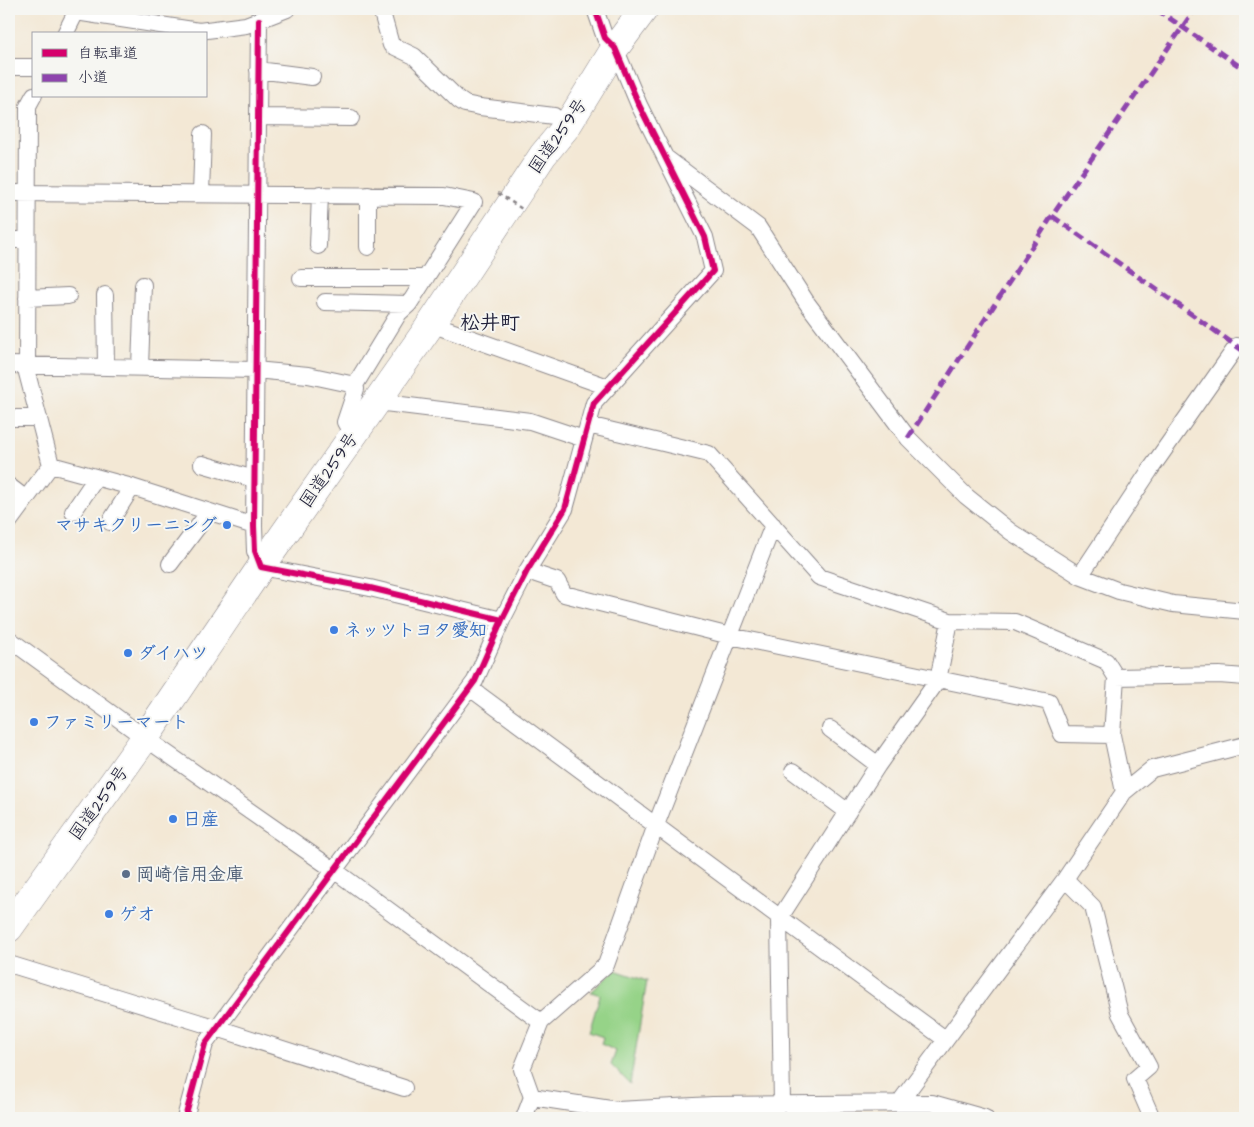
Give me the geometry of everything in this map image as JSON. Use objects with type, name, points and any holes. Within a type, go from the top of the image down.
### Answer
[{"type":"highway","name":"国道259号","points":[[9,928],[145,738],[261,567],[431,324],[544,155],[567,126],[615,48],[644,9]]},
{"type":"street","points":[[66,32],[75,11],[200,31],[246,25],[287,9]]},
{"type":"street","points":[[381,9],[390,45],[414,56],[465,104],[554,116],[567,126]]},
{"type":"street","points":[[185,1118],[205,1044],[475,681],[502,620],[527,571],[565,510],[594,403],[713,271],[705,237],[664,157],[615,48],[605,38],[595,9]]},
{"type":"street","points":[[259,20],[254,526],[255,550],[261,567],[370,588],[502,620]]},
{"type":"street","points":[[9,67],[32,68]]},
{"type":"street","points":[[258,70],[312,77]]},
{"type":"street","points":[[32,98],[28,106],[27,373],[51,465]]},
{"type":"street","points":[[258,116],[350,118]]},
{"type":"street","points":[[201,194],[202,134]]},
{"type":"street","points":[[664,157],[758,227],[807,303],[908,438],[966,496],[1011,532],[1080,576],[1119,591],[1164,602],[1245,611]]},
{"type":"street","points":[[9,193],[444,196],[474,202],[409,304],[399,313],[355,385],[356,390],[345,422],[353,436]]},
{"type":"street","points":[[318,246],[320,194]]},
{"type":"street","points":[[368,195],[368,246]]},
{"type":"street","points":[[9,240],[27,240]]},
{"type":"street","points":[[301,278],[426,278]]},
{"type":"street","points":[[140,367],[143,285]]},
{"type":"street","points":[[105,295],[106,367]]},
{"type":"street","points":[[27,298],[68,296]]},
{"type":"street","points":[[325,302],[409,304]]},
{"type":"street","points":[[431,324],[608,387]]},
{"type":"street","points":[[1080,576],[1150,470],[1237,346]]},
{"type":"street","points":[[9,365],[255,370],[308,375],[355,385]]},
{"type":"street","points":[[377,402],[530,421],[709,454],[819,577],[950,621],[1015,622],[1106,661],[1116,677],[1112,735],[1124,792]]},
{"type":"street","points":[[9,418],[39,418]]},
{"type":"street","points":[[202,464],[254,479]]},
{"type":"street","points":[[51,465],[254,526]]},
{"type":"street","points":[[9,522],[51,465]]},
{"type":"street","points":[[72,512],[96,478]]},
{"type":"street","points":[[9,486],[26,499]]},
{"type":"street","points":[[110,522],[132,488]]},
{"type":"street","points":[[170,564],[209,512]]},
{"type":"street","points":[[524,1118],[532,1097],[522,1069],[541,1022],[606,965],[656,825],[773,525]]},
{"type":"street","points":[[527,571],[557,581],[564,594],[730,636],[1048,702],[1062,734],[1112,735]]},
{"type":"street","points":[[782,1104],[779,919],[878,765],[938,680],[950,621]]},
{"type":"street","points":[[9,639],[145,738],[334,870],[541,1022]]},
{"type":"street","points":[[1116,677],[1219,676],[1245,678]]},
{"type":"street","points":[[470,688],[656,825],[779,919],[945,1039]]},
{"type":"street","points":[[830,729],[878,765]]},
{"type":"street","points":[[899,1103],[1065,878],[1124,792],[1152,769],[1245,745]]},
{"type":"street","points":[[792,770],[848,812]]},
{"type":"street","points":[[1065,878],[1092,907],[1120,1014],[1149,1067],[1135,1079],[1152,1118]]},
{"type":"street","points":[[9,964],[404,1088]]},
{"type":"street","points":[[532,1097],[617,1110],[713,1104],[932,1103],[985,1118]]},
{"type":"path","points":[[498,193],[522,209]]},
{"type":"green space","points":[[615,970],[647,981],[630,1084],[611,1065],[616,1051],[601,1044],[603,1037],[589,1032],[600,995],[591,992]]},
{"type":"marked path","points":[[1156,9],[1245,70]]},
{"type":"marked path","points":[[908,438],[1052,216],[1195,9]]},
{"type":"marked path","points":[[1052,216],[1245,352]]},
{"type":"cycle path","points":[[185,1118],[205,1044],[475,681],[502,620],[527,571],[565,509],[594,403],[713,271],[705,237],[639,105],[615,48],[605,38],[595,9]]},
{"type":"cycle path","points":[[259,20],[254,526],[255,551],[261,567],[370,588],[502,620]]},
{"type":"place","name":"マサキクリーニング","points":[[227,525]]},
{"type":"place","name":"ネッツトヨタ愛知","points":[[334,630]]},
{"type":"place","name":"ダイハツ","points":[[128,653]]},
{"type":"place","name":"ファミリーマート","points":[[34,722]]},
{"type":"place","name":"日産","points":[[173,819]]},
{"type":"place","name":"岡崎信用金庫","points":[[126,874]]},
{"type":"place","name":"ゲオ","points":[[109,914]]},
{"type":"district","name":"松井町","points":[[490,323]]}]
